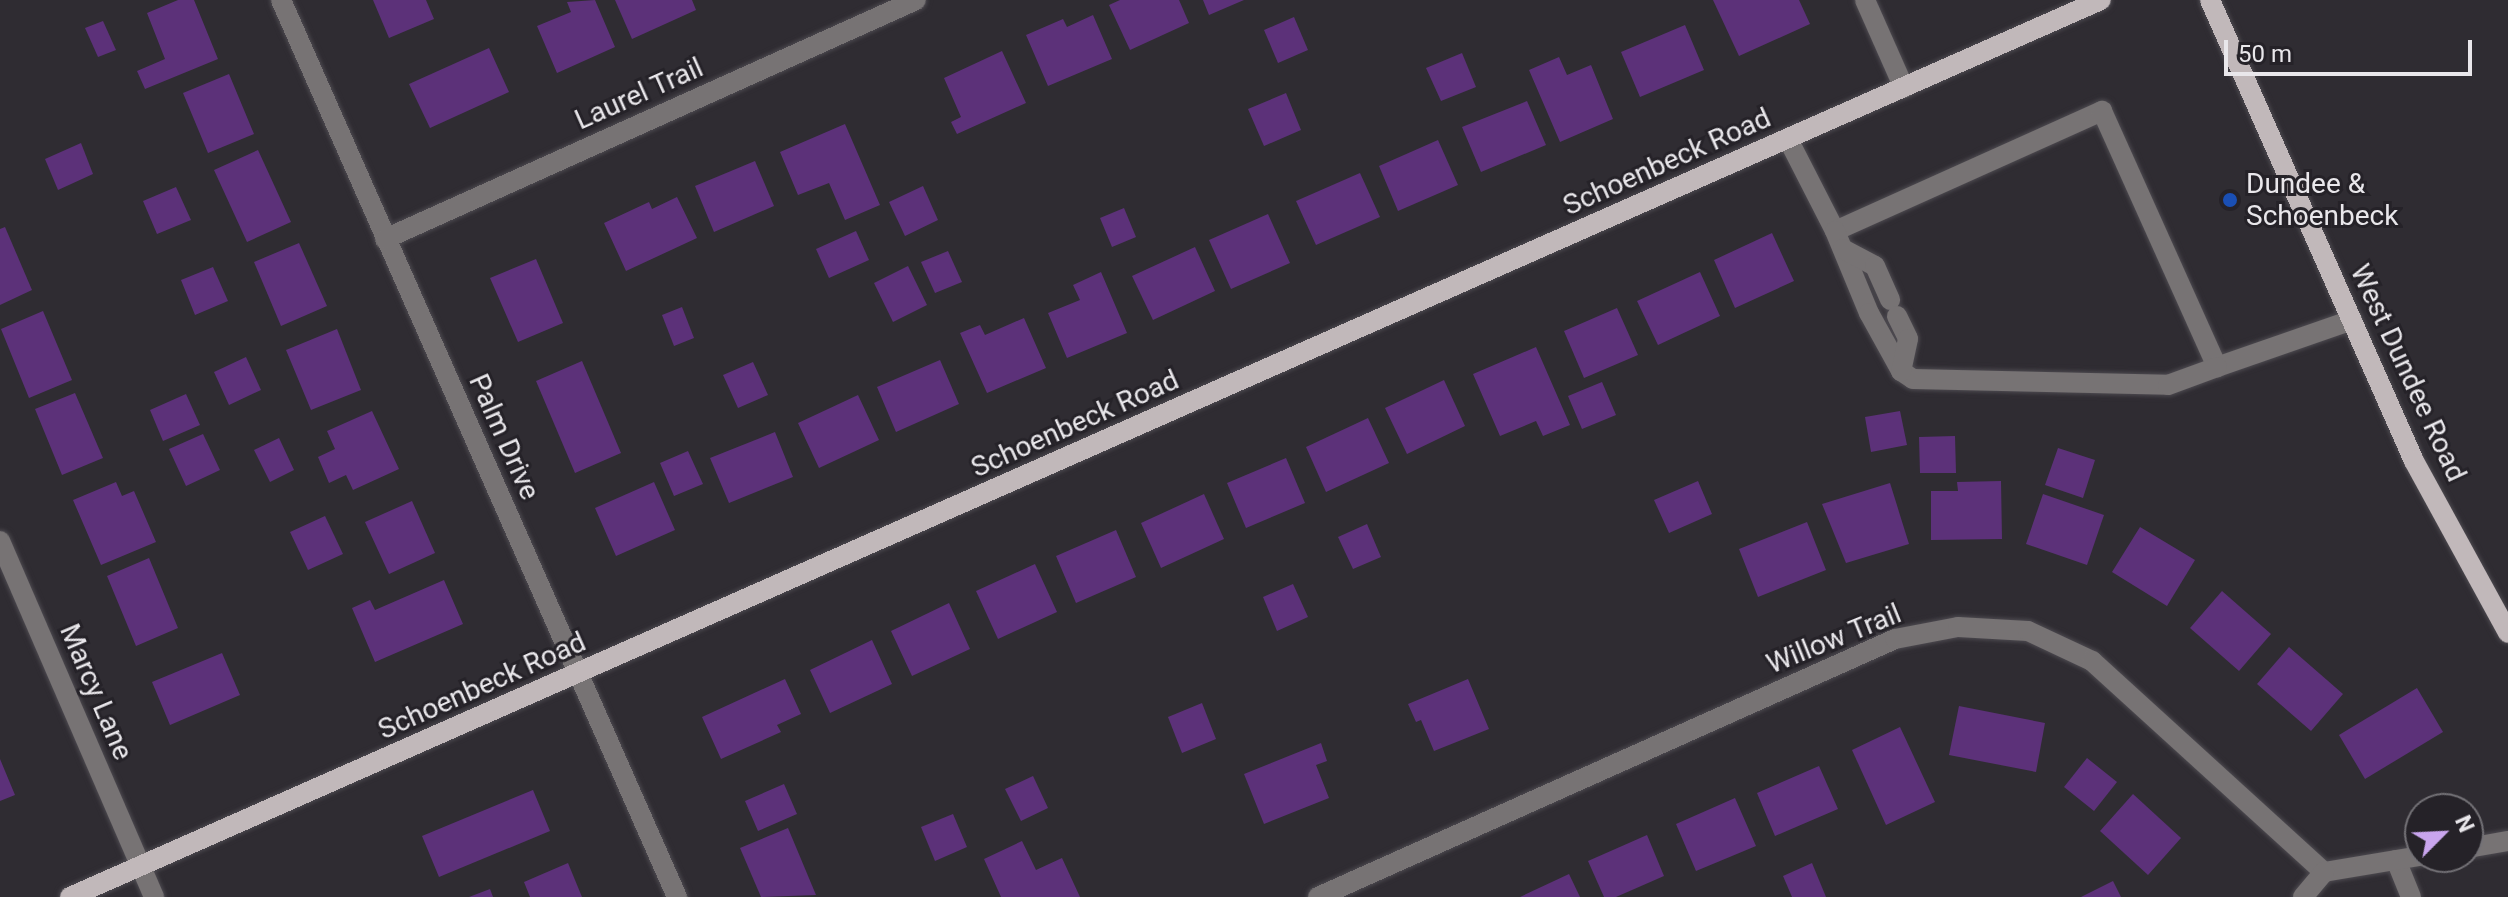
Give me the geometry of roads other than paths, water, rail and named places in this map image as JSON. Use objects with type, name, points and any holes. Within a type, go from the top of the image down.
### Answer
[{"type":"main road","name":"Schoenbeck Road","points":[[70,897],[579,675],[2101,0]]},
{"type":"main road","name":"West Dundee Road","points":[[2210,0],[2414,461],[2508,633]]},
{"type":"street","name":"Palm Drive","points":[[281,0],[677,897]]},
{"type":"street","name":"Laurel Trail","points":[[385,239],[916,0]]},
{"type":"street","points":[[1865,0],[1904,88]]},
{"type":"street","points":[[1839,240],[2102,111],[2217,367]]},
{"type":"street","points":[[1788,139],[1839,240],[1869,313],[1901,371],[1913,379],[2168,385],[2352,320]]},
{"type":"street","points":[[1839,240],[1875,266],[1908,339],[1901,371]]},
{"type":"street","name":"Marcy Lane","points":[[0,541],[154,897]]},
{"type":"street","name":"Willow Trail","points":[[1318,897],[1895,639],[1958,627],[2028,631],[2092,661],[2324,872]]},
{"type":"street","points":[[2484,845],[2508,841]]},
{"type":"street","points":[[2303,897],[2324,872],[2404,859]]},
{"type":"street","points":[[2396,860],[2411,897]]},
{"type":"place","name":"Dundee & Schoenbeck","points":[[2230,200]]}]
